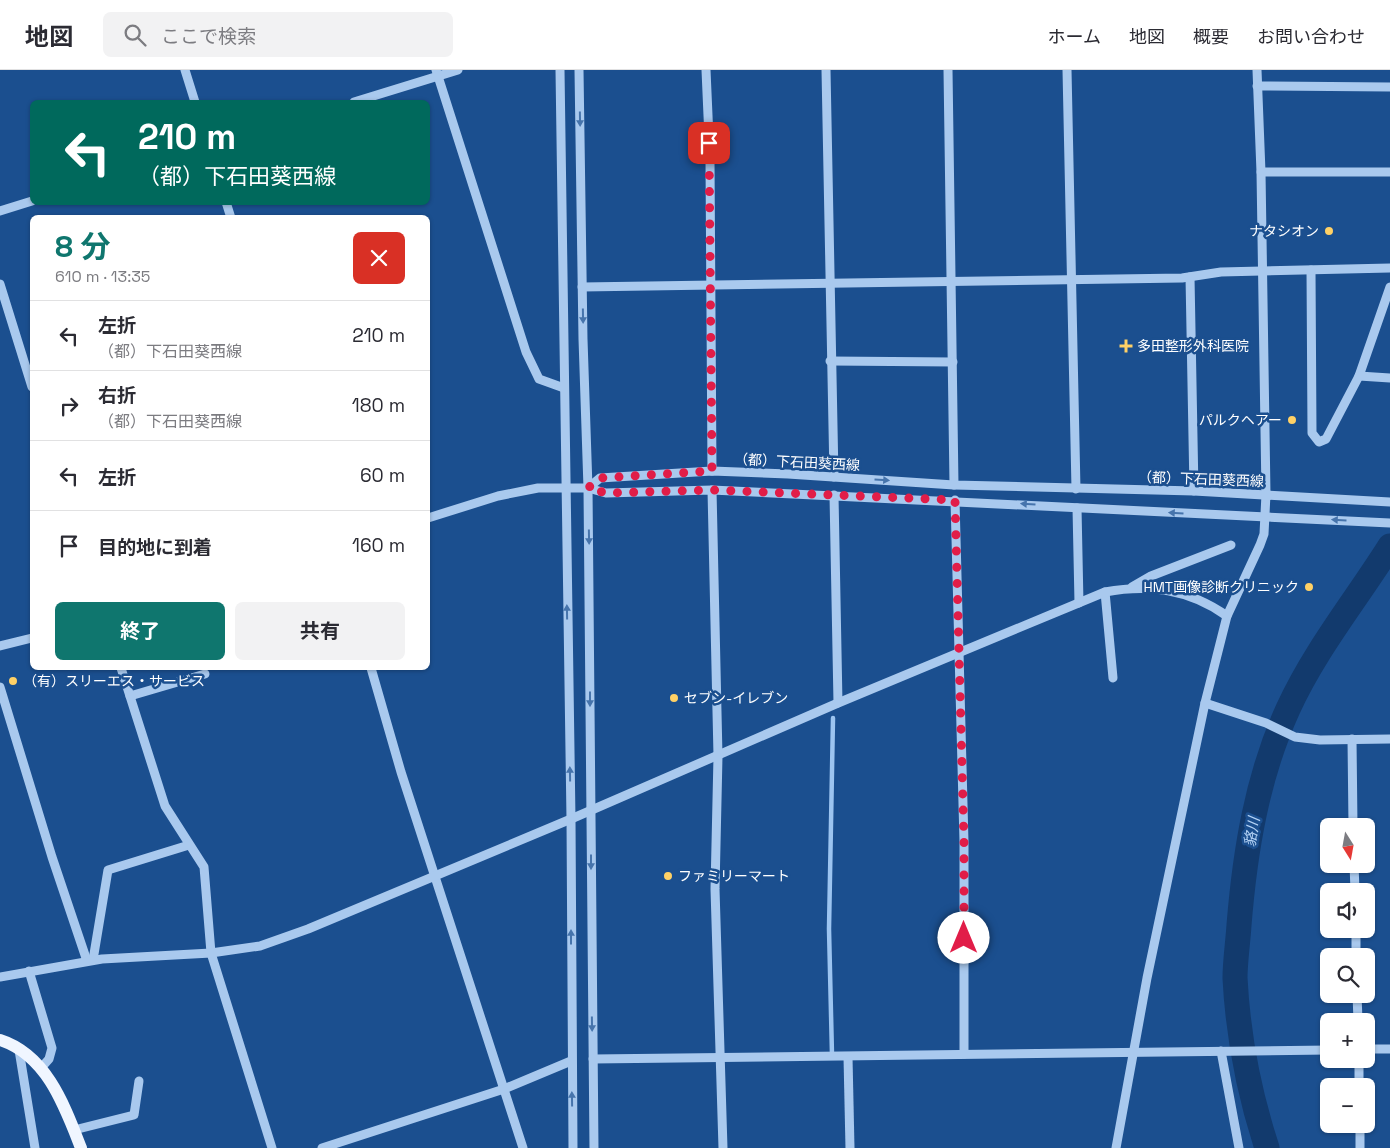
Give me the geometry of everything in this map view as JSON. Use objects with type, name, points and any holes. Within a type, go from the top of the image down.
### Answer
[{"type":"main road","points":[[0,1040],[19,1050],[41,1068],[59,1095],[81,1148]]},
{"type":"street","points":[[185,70],[194,100]]},
{"type":"street","points":[[360,100],[437,73],[458,70]]},
{"type":"street","points":[[560,70],[571,819],[573,1148]]},
{"type":"street","points":[[579,70],[582,287],[588,488],[594,1148]]},
{"type":"street","points":[[706,70],[712,285],[712,471]]},
{"type":"street","points":[[826,70],[830,362],[834,476]]},
{"type":"street","points":[[948,70],[954,362],[954,485]]},
{"type":"street","points":[[1067,70],[1076,489]]},
{"type":"street","points":[[1116,1148],[1147,978],[1205,703],[1227,616],[1260,545],[1265,517],[1261,172],[1257,70]]},
{"type":"street","points":[[437,73],[526,352],[539,379],[564,388]]},
{"type":"street","points":[[1257,86],[1390,88]]},
{"type":"street","points":[[1261,172],[1390,172]]},
{"type":"street","points":[[0,211],[30,202]]},
{"type":"street","points":[[582,287],[830,285],[1072,280],[1190,277],[1212,273],[1261,271],[1390,268]]},
{"type":"street","points":[[1311,270],[1312,433],[1319,442],[1326,439],[1359,376],[1390,287]]},
{"type":"street","points":[[1190,277],[1194,491]]},
{"type":"street","points":[[0,284],[30,381]]},
{"type":"street","points":[[830,362],[954,362]]},
{"type":"street","points":[[1359,376],[1390,378]]},
{"type":"street","name":"（都）下石田葵西線","points":[[588,488],[600,478],[712,471],[834,476],[954,485],[1194,491],[1390,502]]},
{"type":"street","points":[[430,517],[498,496],[538,488],[588,488],[606,493],[712,490],[1389,522]]},
{"type":"street","points":[[712,490],[718,756],[715,889],[723,1148]]},
{"type":"street","points":[[834,495],[838,702]]},
{"type":"street","points":[[955,500],[964,842],[964,1054]]},
{"type":"street","points":[[1077,508],[1080,603]]},
{"type":"street","points":[[1131,588],[1151,576],[1231,545]]},
{"type":"street","points":[[0,978],[90,960],[211,953],[260,946],[308,929],[436,877],[718,756],[838,702],[1105,592],[1131,588],[1155,588],[1174,592],[1211,605],[1227,616]]},
{"type":"street","points":[[1105,592],[1113,678]]},
{"type":"street","points":[[0,646],[30,638]]},
{"type":"street","points":[[122,670],[165,806],[204,867],[211,953],[272,1148]]},
{"type":"street","points":[[372,670],[401,772],[523,1148]]},
{"type":"street","points":[[130,696],[205,674]]},
{"type":"street","points":[[0,687],[52,857],[90,960]]},
{"type":"street","points":[[1205,703],[1266,723],[1295,737],[1320,740],[1390,739]]},
{"type":"street","points":[[1352,739],[1353,818]]},
{"type":"street","points":[[90,960],[108,870],[189,844]]},
{"type":"street","points":[[29,971],[52,1048],[49,1059],[41,1068]]},
{"type":"street","points":[[1375,1049],[1390,1049]]},
{"type":"street","points":[[19,1050],[35,1148]]},
{"type":"street","points":[[593,1059],[721,1059],[1320,1050]]},
{"type":"street","points":[[1225,1051],[1238,1148]]},
{"type":"street","points":[[848,1057],[850,1148]]},
{"type":"street","points":[[322,1148],[504,1089],[571,1061]]},
{"type":"street","points":[[74,1130],[134,1115],[139,1081]]},
{"type":"street","points":[[1360,1133],[1360,1148]]},
{"type":"waterway","name":"貉川","points":[[1267,1148],[1245,1064],[1235,978],[1245,870],[1254,815],[1260,788],[1277,735],[1299,687],[1323,646],[1390,546]]},
{"type":"waterway","points":[[832,1055],[829,929],[833,718]]},
{"type":"place","name":"ナタシオン","points":[[1329,231]]},
{"type":"place","name":"多田整形外科医院","points":[[1126,346]]},
{"type":"place","name":"パルクヘアー","points":[[1292,420]]},
{"type":"place","name":"HMT画像診断クリニック","points":[[1309,587]]},
{"type":"place","name":"（有）スリーエス・サービス","points":[[13,681]]},
{"type":"place","name":"セブン-イレブン","points":[[674,698]]},
{"type":"place","name":"ファミリーマート","points":[[668,876]]},
{"type":"route","points":[[709,143],[712,471],[600,478],[588,488],[606,493],[712,490],[955,500],[964,842],[964,938]]}]
